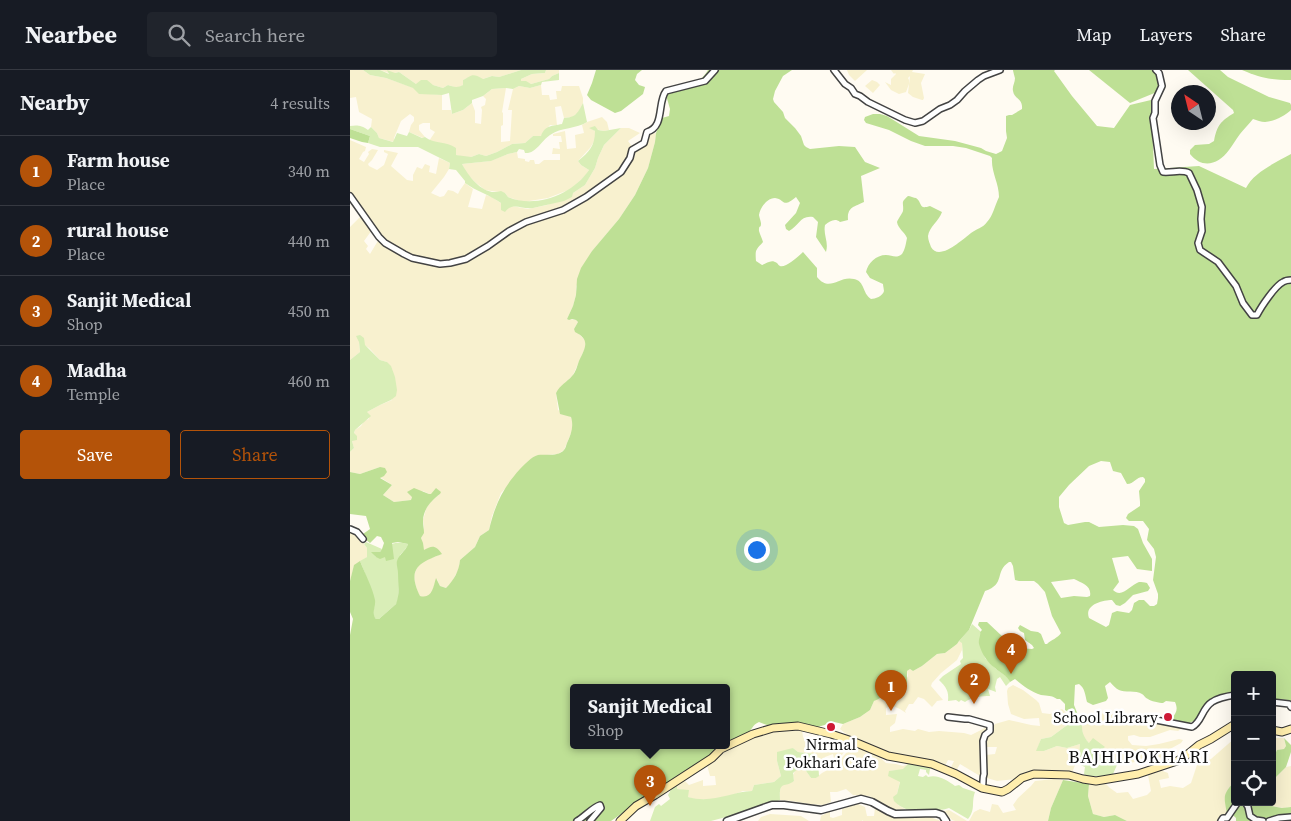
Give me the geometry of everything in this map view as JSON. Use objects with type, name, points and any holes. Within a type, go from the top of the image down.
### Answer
[{"type":"main road","points":[[730,745],[767,729],[798,726],[852,741],[888,756],[932,764],[982,788],[1002,792],[1008,790],[1022,778],[1034,774],[1069,775],[1096,781],[1138,774],[1183,758],[1198,745],[1231,726]]},
{"type":"main road","points":[[1276,731],[1282,732],[1291,729]]},
{"type":"main road","points":[[620,821],[636,806],[712,758],[721,749]]},
{"type":"street","points":[[350,196],[379,237],[404,254],[440,264],[466,258],[483,249],[508,231],[526,222],[571,206],[603,186],[621,172],[630,158],[632,150],[644,143],[647,132],[652,131],[657,124],[657,119],[661,113],[662,97],[666,91],[705,81],[715,70]]},
{"type":"street","points":[[834,70],[855,94],[905,120],[915,123],[923,121],[940,109],[950,105],[984,76],[1000,70]]},
{"type":"street","points":[[1156,70],[1159,73],[1162,86],[1155,101],[1155,114],[1153,118],[1160,165],[1163,172],[1184,171],[1189,173],[1194,182],[1202,207],[1202,231],[1198,243],[1200,250],[1218,262],[1236,286],[1243,303],[1252,315],[1257,315],[1260,307],[1276,287],[1284,281],[1291,280]]},
{"type":"street","points":[[350,530],[357,532],[363,539]]},
{"type":"street","points":[[1156,720],[1192,727],[1197,725],[1203,712],[1211,702],[1231,696]]},
{"type":"street","points":[[1276,702],[1289,704],[1291,708]]},
{"type":"street","points":[[948,717],[969,719],[990,725],[990,731],[985,735],[983,741],[984,785],[982,788]]},
{"type":"street","points":[[1291,724],[1291,729]]},
{"type":"street","points":[[727,821],[772,805],[821,810],[862,798],[895,814],[936,813],[942,815],[946,821]]},
{"type":"street","points":[[577,821],[597,805],[600,805],[600,808],[590,821]]},
{"type":"street","points":[[1221,821],[1223,818],[1227,818],[1235,806]]},
{"type":"street","points":[[1247,806],[1250,816],[1256,820],[1263,821]]},
{"type":"street","points":[[1269,821],[1291,817]]},
{"type":"shaded area","points":[[350,70],[363,70],[370,75],[386,78],[414,88],[419,93],[442,95],[442,110],[451,110],[452,114],[463,110],[472,103],[475,111],[475,123],[481,124],[481,107],[485,105],[486,99],[483,96],[492,89],[506,88],[502,112],[501,142],[510,141],[512,110],[508,110],[513,89],[519,86],[530,88],[541,85],[542,95],[549,95],[550,100],[557,99],[556,91],[561,91],[562,86],[579,86],[583,103],[578,113],[572,117],[564,118],[561,106],[555,107],[557,125],[550,125],[541,136],[533,136],[525,143],[512,144],[486,156],[479,154],[464,157],[456,155],[435,142],[429,141],[435,132],[430,129],[430,123],[419,125],[419,130],[425,137],[423,138],[409,132],[414,121],[414,117],[410,114],[401,121],[394,142],[379,138],[371,127],[372,119],[359,112],[356,97],[350,98]]},
{"type":"shaded area","points":[[380,70],[521,70],[499,77],[467,78],[463,80],[463,85],[460,87],[448,85],[443,88],[433,85],[416,84],[399,72],[391,74]]},
{"type":"shaded area","points":[[546,70],[559,70],[559,73],[549,79],[531,84],[521,81],[521,79],[532,74],[545,73]]},
{"type":"shaded area","points":[[847,70],[867,70],[855,81]]},
{"type":"shaded area","points":[[891,70],[913,70],[912,72],[925,74],[921,83],[923,100],[913,97],[908,93],[910,76],[906,92],[899,94],[891,90],[885,82],[891,85],[891,79],[896,74]]},
{"type":"shaded area","points":[[872,80],[880,85],[873,93],[865,86]]},
{"type":"shaded area","points":[[602,117],[607,122],[609,130],[604,131],[590,128],[595,131],[595,140],[578,161],[589,170],[585,176],[571,189],[548,198],[523,202],[508,197],[505,193],[485,190],[466,173],[462,164],[490,161],[517,152],[518,158],[529,162],[534,160],[535,164],[539,164],[544,160],[560,160],[560,154],[552,154],[553,148],[560,149],[559,142],[562,142],[561,136],[553,136],[553,134],[565,131],[567,149],[576,148],[575,135],[584,133],[582,125]]},
{"type":"shaded area","points":[[621,128],[629,128],[640,133],[628,141],[633,148],[630,149],[622,168],[614,175],[573,204],[553,211],[474,252],[453,260],[440,261],[423,258],[406,253],[393,246],[369,221],[350,192],[350,140],[366,147],[359,159],[364,162],[369,154],[368,152],[372,149],[378,150],[368,164],[377,170],[384,165],[388,154],[384,150],[398,153],[391,166],[407,180],[413,181],[413,175],[417,167],[422,169],[425,164],[430,166],[429,172],[436,174],[439,158],[450,163],[444,177],[431,193],[440,197],[444,196],[448,190],[458,194],[465,183],[473,189],[468,207],[482,209],[486,195],[508,208],[512,206],[528,209],[547,205],[585,185],[595,168],[604,145]]},
{"type":"shaded area","points":[[656,133],[648,168],[635,195],[619,219],[592,251],[576,287],[573,306],[567,319],[578,322],[574,329],[585,340],[586,346],[573,375],[556,393],[558,410],[571,417],[573,423],[572,431],[564,450],[558,454],[536,456],[501,493],[489,530],[480,536],[475,547],[460,560],[459,570],[452,582],[446,588],[440,586],[437,579],[429,596],[425,598],[419,596],[414,575],[419,564],[441,554],[423,550],[421,538],[426,509],[431,501],[440,494],[429,494],[423,491],[412,497],[411,500],[394,502],[383,495],[392,485],[380,477],[380,467],[360,474],[350,472],[350,452],[354,448],[352,441],[355,430],[364,421],[369,419],[367,412],[392,400],[387,362],[380,360],[369,348],[359,342],[360,352],[350,360],[350,227],[361,216],[372,230],[364,241],[368,246],[366,249],[370,254],[379,239],[404,256],[452,264],[522,225],[561,213],[601,191],[621,174],[635,156],[635,151],[648,134]]},
{"type":"shaded area","points":[[350,533],[358,536],[367,548],[367,557],[354,566],[350,581]]},
{"type":"shaded area","points":[[959,641],[962,642],[962,650],[957,660],[941,673],[931,686],[943,700],[937,701],[932,707],[924,699],[918,697],[913,704],[909,704],[905,711],[906,713],[890,706],[886,708],[886,715],[897,714],[895,723],[890,727],[890,732],[903,729],[915,731],[918,729],[929,732],[939,731],[971,735],[987,728],[980,743],[980,776],[960,764],[956,771],[950,769],[954,761],[948,760],[945,766],[927,759],[888,752],[856,740],[840,729],[843,724],[860,717],[870,710],[874,701],[886,694],[895,676],[900,675],[904,683],[908,676],[907,671],[910,669],[913,671],[937,654],[945,653]]},
{"type":"shaded area","points":[[1013,685],[1036,700],[1042,713],[1050,714],[1062,709],[1074,720],[1051,737],[1041,739],[1037,750],[1044,751],[1057,746],[1067,748],[1080,744],[1079,755],[1072,773],[997,781],[987,778],[985,755],[995,754],[997,747],[984,747],[985,738],[995,724],[1009,720],[1040,726],[1039,718],[1024,719],[1011,714],[1007,691]]},
{"type":"shaded area","points":[[1106,713],[1164,725],[1184,727],[1178,731],[1170,730],[1150,737],[1128,736],[1128,740],[1132,745],[1146,746],[1179,739],[1183,740],[1170,749],[1174,757],[1163,761],[1160,757],[1146,763],[1144,758],[1135,760],[1135,762],[1117,765],[1106,756],[1095,754],[1104,747],[1089,743],[1083,736],[1082,717]]},
{"type":"shaded area","points":[[774,730],[802,730],[806,742],[815,746],[822,745],[832,739],[838,749],[844,752],[841,756],[834,758],[833,754],[825,757],[826,761],[820,762],[813,754],[798,752],[793,748],[777,761],[781,776],[774,782],[754,785],[752,791],[743,791],[730,796],[697,800],[688,797],[683,790],[677,789],[677,782],[684,780],[689,785],[703,780],[703,786],[716,785],[715,776],[710,776],[707,765],[723,753],[750,738]]},
{"type":"shaded area","points":[[1276,738],[1284,738],[1286,746],[1284,749],[1277,750],[1276,752]]},
{"type":"shaded area","points":[[1231,742],[1231,786],[1228,789],[1227,814],[1219,819],[1219,821],[1127,821],[1115,815],[1104,817],[1093,814],[1088,796],[1089,784],[1105,783],[1117,793],[1128,792],[1133,799],[1147,795],[1151,791],[1148,775],[1160,770],[1168,773],[1169,778],[1159,780],[1161,788],[1170,786],[1183,788],[1191,783],[1197,765],[1211,759]]},
{"type":"shaded area","points":[[852,746],[875,753],[886,763],[903,766],[908,764],[903,770],[889,771],[900,781],[897,794],[898,805],[905,809],[893,810],[869,796],[853,795],[846,789],[830,792],[831,802],[823,805],[780,800],[781,786],[794,781],[793,775],[799,768],[804,768],[811,778],[816,778],[835,766]]},
{"type":"shaded area","points":[[1291,766],[1291,807],[1272,806],[1276,806],[1276,777],[1286,767]]},
{"type":"shaded area","points":[[1063,780],[1051,808],[1048,821],[969,821],[974,812],[980,809],[990,812],[992,804],[998,805],[1003,813],[1016,810],[1013,805],[1035,781]]},
{"type":"shaded area","points":[[858,804],[865,807],[867,816],[874,816],[875,808],[896,816],[930,817],[941,821],[820,821],[821,816],[830,811],[830,817],[833,818],[842,815],[842,809]]},
{"type":"shaded area","points":[[949,810],[967,821],[952,820],[944,811]]},
{"type":"shaded area","points":[[770,814],[801,816],[809,821],[758,821],[761,817]]},
{"type":"green space","points":[[363,70],[380,70],[389,74],[387,70],[395,73],[399,72],[416,84],[421,80],[427,80],[433,85],[443,88],[448,85],[461,86],[463,85],[463,80],[473,75],[483,79],[492,76],[499,77],[521,70],[546,70],[545,73],[532,74],[521,79],[521,81],[531,84],[549,79],[559,73],[559,80],[542,82],[541,85],[530,88],[519,86],[513,89],[492,89],[483,96],[472,100],[472,103],[463,110],[452,114],[449,93],[442,95],[419,94],[413,88],[386,78],[370,75]]},
{"type":"green space","points":[[596,70],[642,70],[637,74],[635,80],[639,85],[645,87],[643,94],[621,111],[615,113],[591,100],[587,95]]},
{"type":"green space","points":[[708,70],[792,70],[783,76],[773,99],[783,112],[785,118],[801,136],[804,145],[810,149],[839,146],[855,147],[865,162],[880,168],[861,176],[864,202],[850,210],[848,220],[840,222],[832,220],[825,225],[826,252],[816,237],[818,222],[813,217],[802,219],[789,231],[786,229],[785,225],[796,213],[800,203],[796,197],[786,203],[772,198],[762,207],[759,215],[761,226],[759,231],[763,242],[756,252],[756,261],[762,265],[773,261],[783,266],[803,252],[817,268],[817,277],[822,282],[830,284],[849,278],[858,280],[871,299],[881,296],[884,291],[883,284],[870,278],[866,272],[873,260],[879,256],[886,255],[896,257],[902,254],[905,248],[907,238],[897,222],[903,211],[903,201],[908,196],[916,198],[922,207],[930,206],[942,212],[928,236],[931,247],[935,251],[940,252],[951,248],[985,224],[991,217],[999,197],[992,158],[990,156],[966,148],[925,146],[911,141],[889,130],[866,123],[865,117],[873,114],[887,116],[919,136],[955,141],[996,154],[1002,151],[1007,138],[1006,116],[1022,109],[1020,101],[1013,91],[1015,78],[1013,70],[1055,70],[1072,96],[1097,126],[1114,128],[1130,105],[1151,100],[1154,169],[1199,166],[1246,188],[1254,177],[1272,164],[1291,154],[1291,701],[1276,699],[1276,671],[1231,671],[1231,694],[1204,708],[1196,720],[1189,723],[1171,719],[1176,711],[1175,702],[1166,701],[1163,703],[1153,701],[1147,699],[1143,694],[1119,690],[1110,682],[1105,686],[1108,698],[1106,701],[1093,705],[1087,702],[1081,686],[1079,684],[1075,685],[1074,705],[1078,715],[1076,716],[1065,710],[1065,704],[1060,699],[1034,692],[1015,679],[1010,682],[985,658],[979,642],[982,630],[978,625],[979,622],[987,622],[1018,648],[1034,648],[1025,640],[1024,633],[1018,628],[1020,625],[1041,634],[1045,644],[1061,633],[1052,616],[1045,592],[1034,581],[1015,580],[1013,566],[1009,562],[1002,570],[996,585],[985,591],[969,630],[957,644],[945,653],[937,654],[913,671],[910,669],[907,671],[907,684],[904,683],[900,675],[895,676],[884,694],[874,701],[870,710],[860,717],[843,724],[834,722],[818,727],[799,724],[767,725],[759,722],[745,736],[730,743],[730,684],[570,684],[570,749],[719,749],[611,821],[350,821],[350,635],[353,619],[350,612],[350,581],[354,565],[360,561],[374,595],[375,617],[379,619],[396,604],[398,596],[397,562],[408,544],[392,543],[394,559],[386,561],[385,557],[380,559],[371,552],[380,552],[384,543],[381,537],[377,536],[370,543],[365,539],[363,534],[370,529],[366,516],[350,514],[350,472],[360,474],[380,467],[385,468],[387,472],[380,478],[392,485],[383,495],[394,502],[411,500],[412,497],[407,492],[414,488],[429,494],[436,488],[441,492],[428,505],[423,517],[424,533],[421,538],[424,550],[434,547],[442,554],[421,564],[415,573],[415,579],[420,596],[430,594],[436,578],[440,586],[446,588],[456,575],[460,560],[475,547],[480,536],[489,530],[500,498],[508,483],[535,456],[558,454],[565,448],[572,430],[572,421],[571,417],[560,414],[556,393],[574,373],[585,348],[585,341],[574,329],[578,322],[567,319],[576,295],[577,279],[581,268],[592,251],[619,219],[635,195],[648,168],[656,133],[662,118],[669,116],[670,109],[666,95],[694,83],[704,76]],"holes":[[[1101,461],[1110,462],[1113,471],[1121,473],[1127,484],[1141,477],[1145,479],[1139,491],[1140,506],[1128,514],[1126,518],[1129,521],[1143,521],[1149,529],[1147,540],[1154,549],[1156,557],[1153,580],[1158,598],[1157,604],[1154,606],[1150,606],[1144,600],[1139,600],[1134,603],[1129,613],[1117,611],[1112,613],[1109,625],[1106,627],[1089,618],[1088,613],[1091,607],[1099,602],[1112,600],[1116,605],[1120,606],[1133,595],[1148,591],[1150,588],[1147,583],[1139,582],[1120,593],[1113,590],[1119,582],[1112,558],[1128,556],[1137,569],[1152,571],[1152,559],[1138,529],[1134,526],[1099,527],[1089,522],[1068,525],[1064,523],[1059,507],[1059,497],[1089,466]],[[1074,579],[1088,587],[1090,596],[1061,598],[1051,582]]]},
{"type":"green space","points":[[1089,70],[1152,70],[1161,80],[1157,92],[1130,103]]},
{"type":"green space","points":[[1188,70],[1220,70],[1228,77],[1269,97],[1290,103],[1291,110],[1272,121],[1264,122],[1253,119],[1225,155],[1215,162],[1200,162],[1190,154],[1190,150],[1195,145],[1209,144],[1214,141],[1220,124],[1234,113],[1216,95],[1216,85],[1205,85]]},
{"type":"green space","points":[[1242,70],[1291,70],[1291,80],[1266,78]]},
{"type":"green space","points":[[583,103],[587,122],[579,126],[554,132],[529,153],[519,149],[517,152],[491,161],[462,164],[473,180],[483,189],[495,192],[501,191],[508,197],[519,200],[542,200],[553,197],[574,186],[589,170],[578,161],[593,145],[595,131],[589,128],[595,126],[598,130],[604,131],[621,128],[604,145],[595,168],[585,185],[573,193],[572,197],[564,201],[533,208],[514,206],[505,212],[501,210],[501,203],[469,186],[456,170],[449,169],[450,163],[418,147],[380,147],[368,143],[370,136],[350,129],[350,126],[361,126],[368,130],[371,127],[379,138],[393,142],[397,133],[407,136],[409,132],[422,138],[425,137],[432,141],[448,144],[456,148],[456,155],[471,157],[479,154],[486,156],[512,144],[525,143],[533,136],[541,136],[547,128],[562,124],[564,118],[576,114]]},
{"type":"green space","points":[[350,129],[370,136],[368,143],[350,138]]},
{"type":"green space","points":[[360,335],[364,338],[365,345],[380,360],[387,362],[391,366],[397,390],[396,396],[391,400],[367,412],[371,416],[355,430],[354,433],[357,436],[357,440],[352,441],[354,448],[350,452],[350,360],[360,352],[356,336]]},
{"type":"green space","points":[[366,542],[382,549],[380,552],[372,552],[376,557],[393,543],[408,544],[400,555],[398,601],[379,619],[376,619],[374,616],[373,598],[360,561],[367,557],[367,548],[364,544]]},
{"type":"green space","points":[[972,624],[980,631],[985,658],[1009,678],[1010,682],[1006,686],[1000,677],[997,679],[996,692],[988,689],[990,696],[974,698],[965,702],[961,700],[959,702],[956,700],[948,701],[946,689],[939,680],[961,664],[960,661],[963,658],[962,643],[959,641]]},
{"type":"green space","points":[[1082,717],[1082,731],[1086,740],[1089,743],[1093,738],[1105,747],[1096,754],[1106,756],[1117,765],[1113,774],[1107,776],[1086,776],[1084,774],[1085,767],[1076,763],[1080,744],[1067,748],[1057,746],[1044,751],[1036,751],[1041,739],[1051,737]]},
{"type":"green space","points":[[1284,738],[1291,745],[1291,752],[1286,767],[1276,777],[1276,752],[1277,750],[1284,749],[1286,746]]},
{"type":"green space","points":[[793,748],[798,752],[814,754],[818,760],[819,776],[811,778],[804,768],[799,768],[793,773],[794,781],[781,787],[780,800],[756,809],[711,821],[650,821],[655,807],[659,804],[661,806],[670,799],[668,795],[677,782],[677,789],[689,790],[688,797],[697,799],[752,791],[754,785],[774,782],[781,776],[777,752]]},
{"type":"green space","points":[[908,764],[925,765],[934,768],[930,769],[929,775],[926,770],[920,769],[918,776],[939,777],[955,786],[959,785],[975,792],[973,809],[968,819],[949,808],[922,811],[903,808],[898,805],[893,797],[897,794],[900,782],[888,776],[889,771],[903,769]]},
{"type":"green space","points":[[1063,780],[1089,784],[1088,796],[1093,814],[1104,817],[1115,815],[1127,821],[1048,821],[1051,808]]},
{"type":"green space","points":[[1231,786],[1231,806],[1291,807],[1291,821],[1236,821],[1236,818],[1231,813],[1227,814],[1225,796]]},
{"type":"place","name":"Madha","points":[[1011,674]]},
{"type":"place","name":"rural house","points":[[974,704]]},
{"type":"place","name":"Farm house","points":[[891,711]]},
{"type":"place","name":"School Library","points":[[1168,717]]},
{"type":"place","name":"Nirmal Pokhari Cafe","points":[[831,727]]},
{"type":"place","name":"Sanjit Medical","points":[[650,806]]},
{"type":"district","name":"BAJHIPOKHARI","points":[[1139,757]]}]
